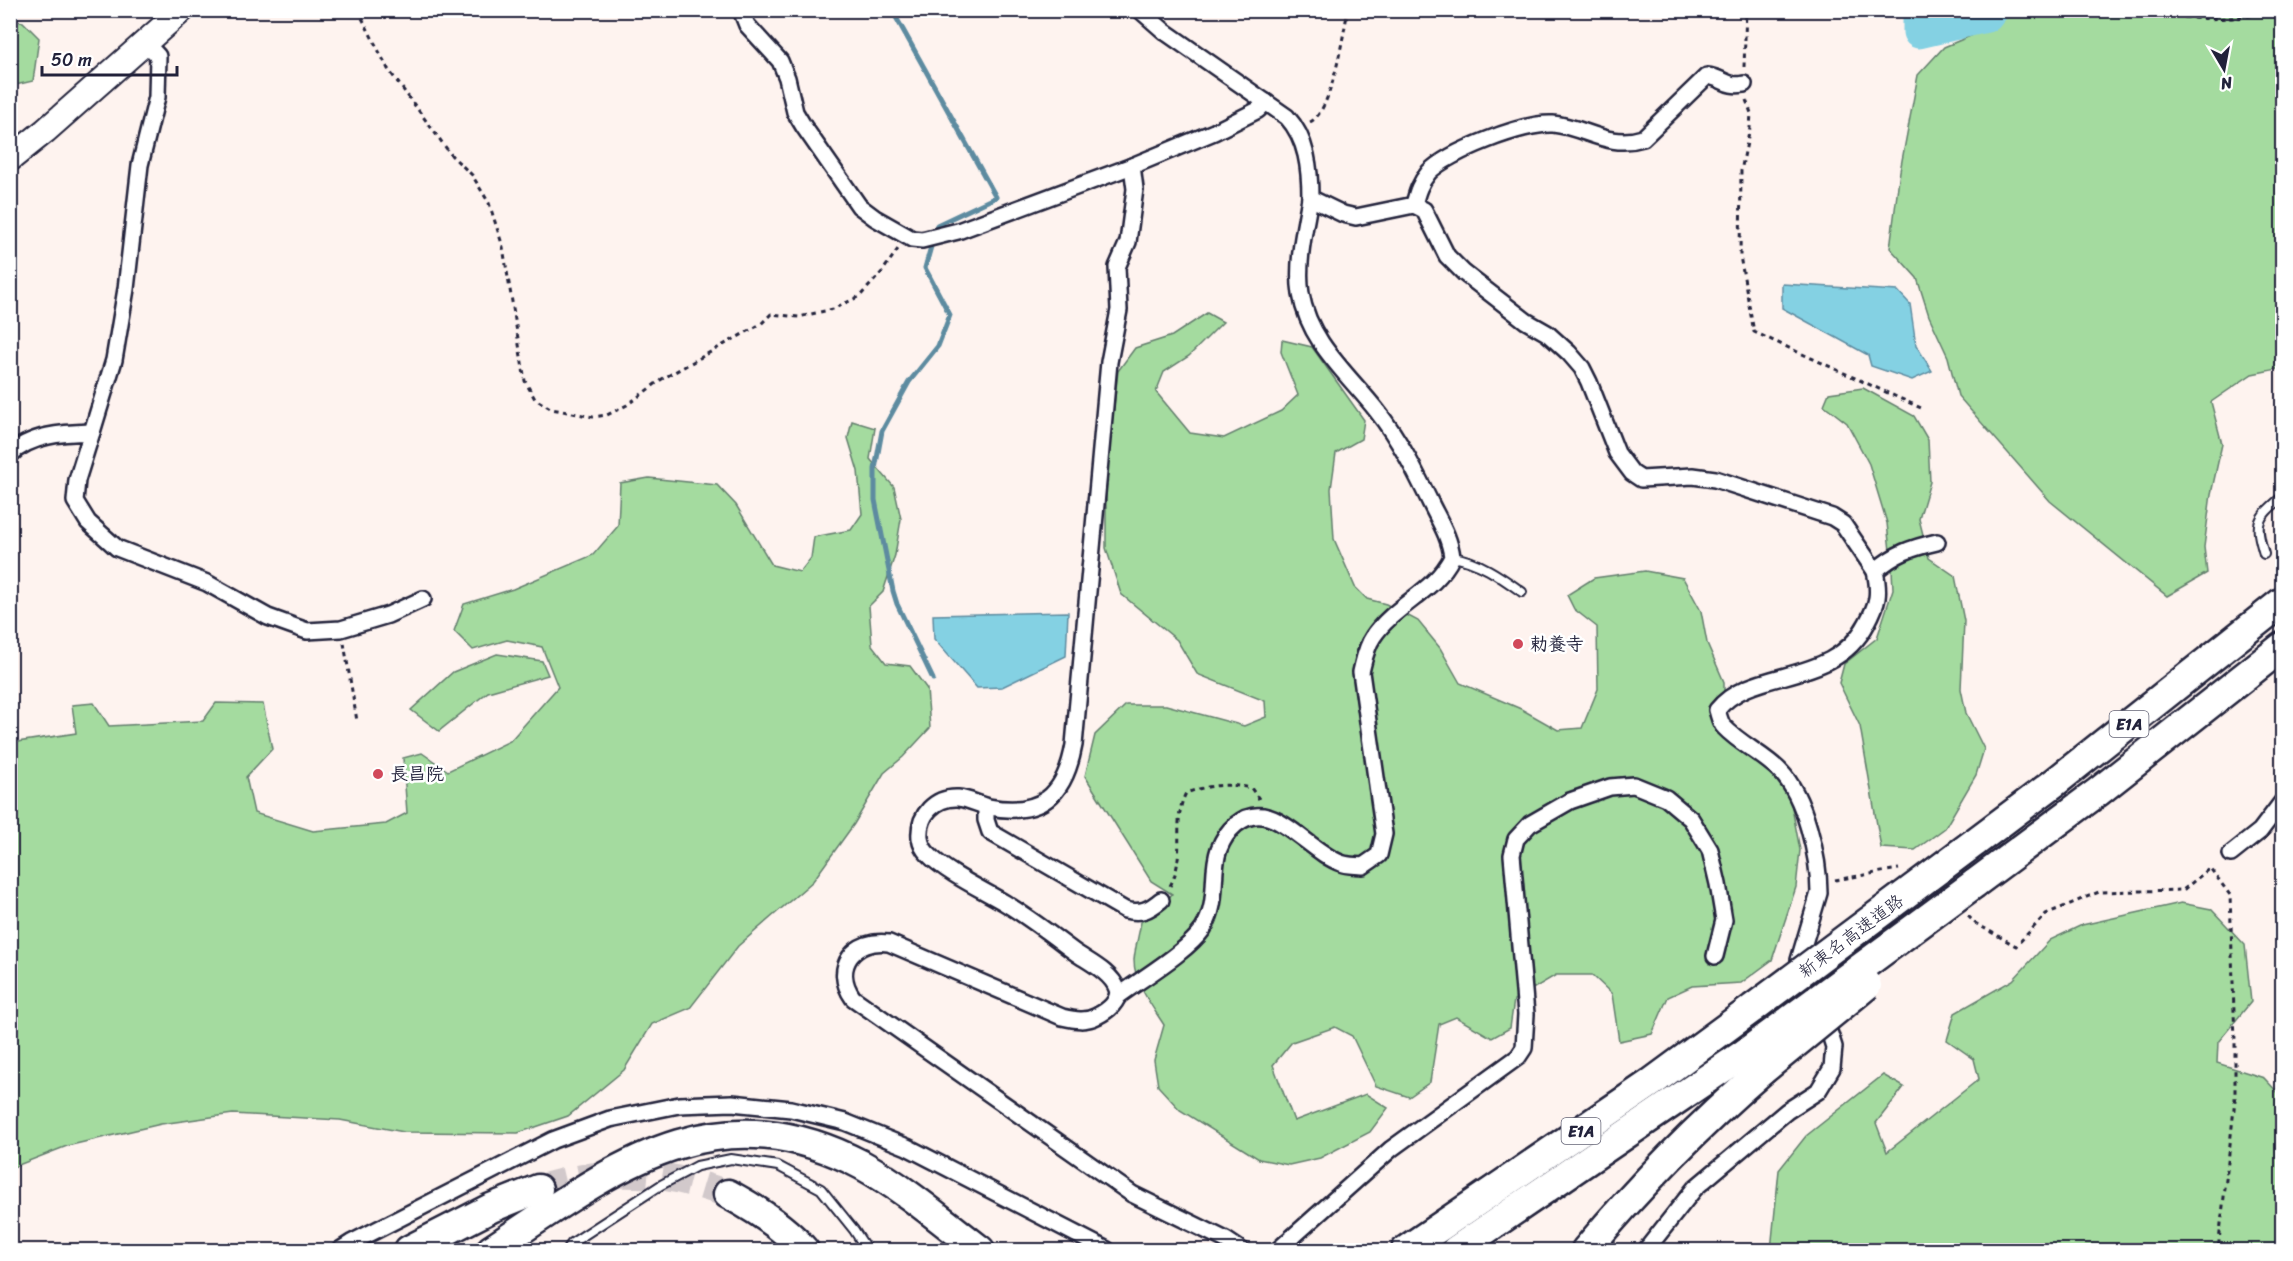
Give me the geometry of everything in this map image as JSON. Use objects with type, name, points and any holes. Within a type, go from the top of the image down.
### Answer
[{"type":"highway","name":"新東名高速道路","points":[[1406,1251],[1651,1083],[1753,1008],[2054,783],[2283,602]]},
{"type":"highway","name":"E1A","points":[[1973,897],[2098,792],[2283,647]]},
{"type":"highway","points":[[1586,1251],[1635,1193],[1695,1132],[1755,1060],[1973,897]]},
{"type":"highway","name":"E1A","points":[[1456,1251],[1755,1060]]},
{"type":"highway","points":[[491,1251],[601,1179],[647,1155],[692,1140],[745,1134],[801,1142],[861,1165],[890,1182],[980,1251]]},
{"type":"highway","points":[[409,1251],[491,1208],[538,1189]]},
{"type":"highway","points":[[728,1194],[754,1208],[778,1226],[804,1251]]},
{"type":"main road","points":[[10,159],[182,10]]},
{"type":"street","points":[[741,10],[747,25],[780,61],[788,78],[795,112],[859,206],[875,218],[917,240],[942,235],[1132,166],[1223,128],[1258,111],[1266,102]]},
{"type":"street","points":[[1140,10],[1164,31],[1287,117],[1297,128],[1305,152],[1310,180],[1310,198],[1300,271],[1300,292],[1306,314],[1317,339],[1378,412],[1407,454],[1447,536],[1452,557],[1447,568],[1373,637],[1361,672],[1384,834],[1379,855],[1363,866],[1341,863],[1275,821],[1262,816],[1243,819],[1227,832],[1218,851],[1214,902],[1203,929],[1184,948],[1117,997],[1104,1013],[1093,1019],[1082,1021],[1062,1017],[890,943],[867,944],[849,958],[843,977],[853,998],[1132,1194],[1226,1240],[1241,1251]]},
{"type":"street","points":[[146,43],[158,56],[157,97],[140,165],[126,289],[114,360],[77,480],[75,501],[88,522],[117,548],[207,583],[268,617],[307,632],[341,630],[388,615],[423,599]]},
{"type":"street","points":[[1414,205],[1418,186],[1431,170],[1468,147],[1534,124],[1555,124],[1614,141],[1629,142],[1643,138],[1707,76],[1713,76],[1727,84],[1744,84]]},
{"type":"street","points":[[1117,997],[1118,990],[1114,983],[1095,966],[1008,905],[937,862],[922,847],[921,830],[923,818],[928,809],[937,802],[960,798],[986,807],[1023,809],[1039,804],[1058,789],[1071,762],[1108,362],[1119,310],[1117,267],[1128,242],[1135,189],[1132,166]]},
{"type":"street","points":[[1310,198],[1343,214],[1356,217],[1414,205],[1424,210],[1448,256],[1464,273],[1526,321],[1547,333],[1569,353],[1589,382],[1617,453],[1632,473],[1641,479],[1693,476],[1714,479],[1832,518],[1843,524],[1875,571],[1879,586],[1877,604],[1862,632],[1839,655],[1823,664],[1744,690],[1727,698],[1717,710],[1723,726],[1779,770],[1796,791],[1813,847],[1819,882],[1799,960],[1803,994],[1828,1028],[1834,1047],[1832,1068],[1818,1091],[1787,1111],[1695,1188],[1646,1251]]},
{"type":"street","points":[[10,455],[17,448],[39,439],[65,433],[92,432]]},
{"type":"street","points":[[1875,571],[1891,556],[1937,542]]},
{"type":"street","points":[[1278,1251],[1391,1149],[1518,1057],[1524,1048],[1526,1014],[1512,855],[1516,839],[1530,824],[1570,801],[1610,787],[1634,785],[1666,798],[1691,819],[1710,850],[1724,920],[1714,956]]},
{"type":"street","points":[[2231,854],[2260,831],[2283,802]]},
{"type":"street","points":[[986,807],[986,820],[990,832],[1125,910],[1138,913],[1152,908],[1161,900]]},
{"type":"street","points":[[340,1251],[351,1243],[553,1140],[610,1119],[680,1105],[732,1103],[791,1109],[855,1126],[907,1147],[1107,1251]]},
{"type":"lane","points":[[2264,554],[2257,532],[2261,516],[2283,497]]},
{"type":"lane","points":[[1452,557],[1465,559],[1497,575],[1522,592]]},
{"type":"lane","points":[[567,1251],[572,1243],[661,1185],[697,1166],[731,1159],[778,1166],[821,1189],[854,1230],[867,1251]]},
{"type":"path","points":[[358,10],[388,69],[452,156],[472,175],[489,203],[502,247],[525,381],[535,399],[552,409],[593,417],[607,415],[627,405],[662,379],[761,324],[771,314],[799,317],[833,309],[860,296],[882,272],[895,252],[917,240]]},
{"type":"path","points":[[1297,128],[1314,120],[1324,108],[1338,60],[1348,10]]},
{"type":"path","points":[[1746,10],[1744,84],[1745,96],[1751,112],[1741,171],[1740,256],[1754,332],[1921,408]]},
{"type":"path","points":[[2149,10],[2162,14],[2218,18],[2249,16],[2272,10]]},
{"type":"path","points":[[341,630],[357,721]]},
{"type":"path","points":[[1161,900],[1175,876],[1179,862],[1180,805],[1186,793],[1202,787],[1232,784],[1251,788],[1259,799],[1262,816]]},
{"type":"path","points":[[1819,882],[1901,868]]},
{"type":"path","points":[[1973,897],[1975,923],[2016,946],[2046,914],[2098,892],[2183,890],[2210,868],[2230,895],[2235,1100],[2218,1251]]},
{"type":"path","points":[[10,1229],[14,1221]]},
{"type":"green space","points":[[2010,11],[2282,11],[2282,368],[2252,374],[2211,402],[2222,444],[2211,494],[2204,547],[2207,573],[2167,596],[2050,501],[1958,396],[1948,357],[1929,316],[1917,278],[1890,248],[1900,171],[1918,75],[1944,47],[1992,27]]},
{"type":"green space","points":[[11,20],[23,22],[39,38],[33,81],[11,86]]},
{"type":"green space","points":[[1207,313],[1223,322],[1189,356],[1164,372],[1156,392],[1190,433],[1224,438],[1281,411],[1298,395],[1281,352],[1282,340],[1312,347],[1364,420],[1361,439],[1336,453],[1331,489],[1334,539],[1355,587],[1367,599],[1386,604],[1418,621],[1440,648],[1460,683],[1521,709],[1558,730],[1582,728],[1598,689],[1597,627],[1574,609],[1567,595],[1594,578],[1645,571],[1683,578],[1701,611],[1707,643],[1724,682],[1724,714],[1733,744],[1771,770],[1790,797],[1800,850],[1796,887],[1772,960],[1741,983],[1692,986],[1668,997],[1652,1034],[1619,1041],[1612,994],[1592,975],[1556,975],[1514,1000],[1510,1028],[1492,1038],[1456,1017],[1439,1024],[1430,1082],[1409,1097],[1376,1086],[1352,1036],[1335,1027],[1292,1042],[1273,1065],[1294,1121],[1366,1094],[1388,1108],[1370,1132],[1320,1158],[1289,1165],[1259,1159],[1180,1110],[1158,1086],[1154,1060],[1164,1025],[1140,986],[1134,960],[1141,922],[1162,907],[1172,894],[1151,881],[1085,776],[1095,735],[1126,705],[1166,705],[1244,726],[1266,717],[1265,701],[1197,674],[1177,640],[1121,594],[1106,548],[1106,476],[1118,371],[1135,348],[1172,336]]},
{"type":"green space","points":[[1863,388],[1914,416],[1928,440],[1930,482],[1919,519],[1929,558],[1955,576],[1964,621],[1961,689],[1966,713],[1984,749],[1976,775],[1945,828],[1915,850],[1881,848],[1860,726],[1839,683],[1844,664],[1877,638],[1893,589],[1887,523],[1869,464],[1847,423],[1824,405],[1829,393]]},
{"type":"green space","points":[[852,421],[875,428],[870,459],[894,487],[901,519],[895,555],[883,592],[869,606],[872,645],[886,663],[910,666],[927,689],[930,728],[903,757],[884,773],[854,824],[813,881],[738,946],[690,1008],[652,1024],[624,1070],[568,1116],[518,1133],[404,1132],[340,1120],[233,1114],[161,1124],[67,1146],[11,1168],[11,743],[76,733],[72,705],[94,703],[109,726],[203,721],[216,703],[263,704],[272,749],[246,777],[254,813],[313,831],[386,824],[407,813],[403,758],[422,753],[448,771],[510,741],[558,687],[542,647],[507,640],[473,650],[454,631],[464,604],[513,589],[593,555],[618,526],[620,483],[649,478],[717,485],[736,505],[772,565],[800,572],[811,558],[814,537],[851,530],[862,514],[858,471],[848,438]]},
{"type":"green space","points":[[497,654],[542,661],[548,675],[488,692],[439,731],[411,710],[453,672]]},
{"type":"green space","points":[[2181,903],[2211,909],[2245,945],[2251,1002],[2218,1042],[2217,1063],[2264,1078],[2282,1097],[2282,1250],[1771,1250],[1779,1170],[1806,1136],[1883,1075],[1904,1087],[1876,1123],[1887,1152],[1979,1079],[1974,1059],[1947,1040],[1955,1013],[2013,980],[2050,940],[2082,925]]},
{"type":"water","points":[[1782,284],[1898,291],[1910,304],[1916,345],[1932,371],[1912,380],[1871,366],[1868,355],[1782,308]]},
{"type":"water","points":[[1068,612],[1066,656],[1002,687],[977,688],[934,639],[933,615]]},
{"type":"waterway","points":[[892,10],[996,197],[937,225],[925,268],[950,315],[938,346],[909,382],[882,431],[875,469],[875,500],[893,591],[933,679]]},
{"type":"waterway","points":[[1919,10],[1919,32],[1987,16],[1992,10]]},
{"type":"tunnel","points":[[538,1189],[588,1177],[634,1174],[679,1180],[728,1194]]},
{"type":"place","name":"勅養寺","points":[[1518,644]]},
{"type":"place","name":"長昌院","points":[[378,774]]}]
